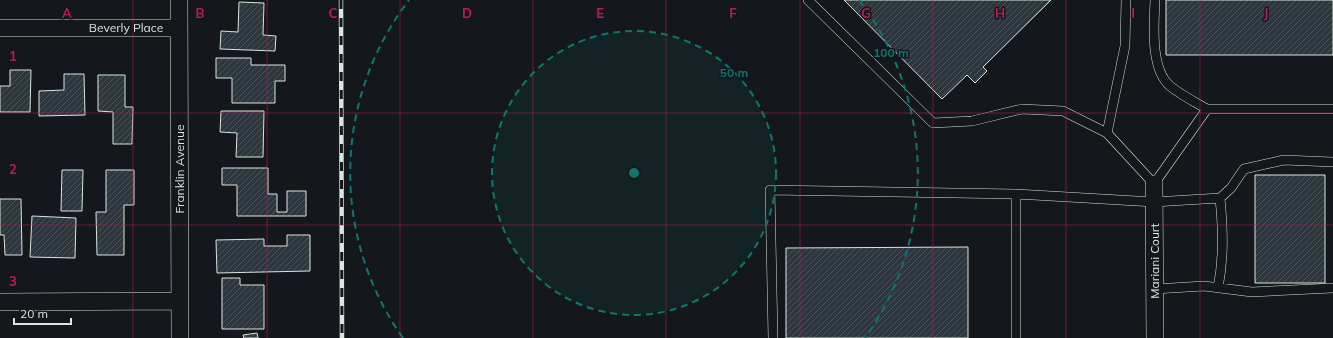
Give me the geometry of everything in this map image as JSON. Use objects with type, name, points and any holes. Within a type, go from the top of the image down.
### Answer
[{"type":"street","name":"Franklin Avenue","points":[[179,0],[180,338]]},
{"type":"street","name":"Beverly Place","points":[[0,28],[179,28]]},
{"type":"street","name":"Mariani Court","points":[[1154,184],[1155,338]]},
{"type":"street","points":[[0,302],[180,302]]},
{"type":"lane","points":[[808,0],[933,123],[972,121],[1022,109],[1063,111],[1107,133],[1154,184],[1207,109]]},
{"type":"lane","points":[[1107,133],[1126,46],[1126,0]]},
{"type":"lane","points":[[1155,0],[1154,33],[1157,67],[1169,86],[1207,109],[1333,110]]},
{"type":"lane","points":[[773,338],[770,190],[1016,194],[1154,202],[1220,198],[1231,188],[1244,169],[1284,160],[1333,162]]},
{"type":"lane","points":[[1016,194],[1016,338]]},
{"type":"lane","points":[[1218,288],[1223,261],[1224,231],[1220,198]]},
{"type":"lane","points":[[1155,289],[1204,286],[1252,292],[1333,288]]},
{"type":"building","points":[[844,0],[1051,0],[983,67],[987,71],[975,83],[967,75],[942,99]]},
{"type":"building","points":[[1166,0],[1333,0],[1333,55],[1166,55]]},
{"type":"building","points":[[239,2],[264,3],[263,35],[276,36],[275,51],[220,49],[221,31],[238,32]]},
{"type":"building","points":[[216,58],[251,58],[251,65],[285,65],[285,81],[275,81],[275,103],[232,103],[232,78],[216,78]]},
{"type":"building","points":[[10,70],[31,70],[30,112],[0,112],[0,86],[10,86]]},
{"type":"building","points":[[64,74],[84,74],[85,115],[39,116],[39,91],[64,90]]},
{"type":"building","points":[[98,75],[125,75],[125,107],[133,107],[132,144],[113,144],[113,112],[98,111]]},
{"type":"building","points":[[221,111],[264,111],[263,157],[236,157],[237,133],[220,132]]},
{"type":"building","points":[[222,168],[268,168],[268,194],[277,194],[277,212],[287,212],[287,191],[306,191],[306,216],[237,216],[237,185],[222,185]]},
{"type":"building","points":[[62,170],[83,170],[82,211],[61,211]]},
{"type":"building","points":[[106,170],[134,170],[134,205],[124,205],[124,255],[97,255],[96,212],[106,212]]},
{"type":"building","points":[[1255,175],[1325,175],[1325,283],[1255,283]]},
{"type":"building","points":[[0,199],[21,199],[22,255],[5,255],[4,235],[0,235]]},
{"type":"building","points":[[32,216],[76,218],[75,258],[30,257]]},
{"type":"building","points":[[287,235],[310,235],[310,271],[217,273],[216,240],[264,239],[264,246],[287,246]]},
{"type":"building","points":[[968,247],[968,338],[786,338],[786,248]]},
{"type":"building","points":[[222,278],[240,278],[240,285],[264,285],[264,329],[222,329]]},
{"type":"building","points":[[257,333],[258,338],[244,338],[243,335]]},
{"type":"railway","points":[[341,0],[342,338]]}]
